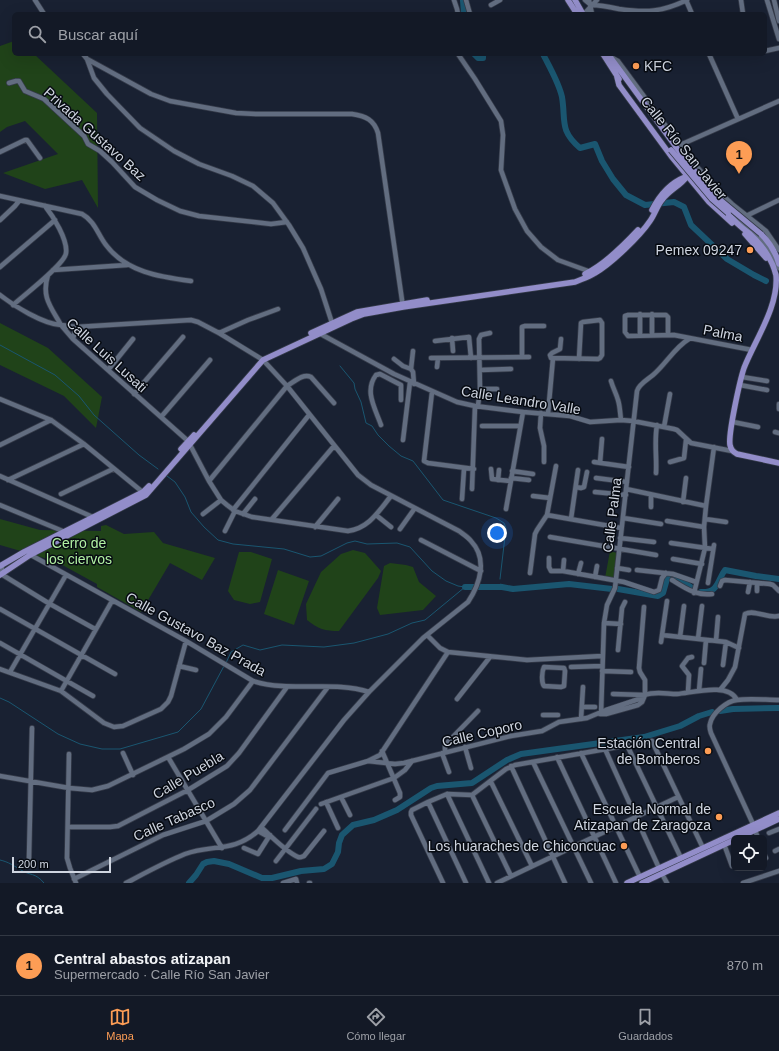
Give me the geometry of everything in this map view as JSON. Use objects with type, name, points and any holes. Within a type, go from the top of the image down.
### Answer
[{"type":"main road","points":[[568,0],[576,12]]},
{"type":"main road","points":[[574,0],[583,12]]},
{"type":"main road","points":[[606,56],[617,77],[712,192],[763,233],[778,258],[779,264]]},
{"type":"main road","points":[[607,56],[712,199],[758,242],[771,264],[776,276],[776,297],[765,326],[752,350],[742,377],[730,446],[732,451],[737,454],[779,463]]},
{"type":"main road","name":"Calle Río San Javier","points":[[676,149],[677,163],[687,176],[709,202],[748,238],[771,264]]},
{"type":"main road","points":[[657,205],[687,176],[691,170],[691,160]]},
{"type":"main road","points":[[677,163],[679,180]]},
{"type":"main road","points":[[0,566],[63,532],[96,518],[145,493],[261,358],[332,325],[364,314],[402,305],[575,282],[592,272],[633,241],[650,222],[662,194],[679,180],[687,176],[699,175],[707,179]]},
{"type":"main road","points":[[709,202],[708,196],[710,193],[712,191],[718,192]]},
{"type":"main road","points":[[766,240],[774,242]]},
{"type":"main road","points":[[772,306],[779,302]]},
{"type":"main road","points":[[1,574],[30,555],[70,534],[96,518]]},
{"type":"main road","points":[[627,883],[662,874],[704,850],[754,827],[779,813]]},
{"type":"main road","points":[[742,835],[754,827],[779,820]]},
{"type":"main road","points":[[641,880],[659,868],[681,858],[731,841]]},
{"type":"street","points":[[35,0],[43,12]]},
{"type":"street","points":[[454,0],[458,12]]},
{"type":"street","points":[[466,0],[469,12]]},
{"type":"street","points":[[491,5],[500,0]]},
{"type":"street","points":[[585,0],[590,3],[635,11],[653,12],[672,8],[687,0],[691,12]]},
{"type":"street","points":[[585,12],[590,3],[597,0]]},
{"type":"street","points":[[741,0],[742,12]]},
{"type":"street","points":[[767,0],[779,39]]},
{"type":"street","points":[[774,0],[779,21]]},
{"type":"street","points":[[767,51],[779,48]]},
{"type":"street","points":[[459,56],[483,90],[501,121],[503,135],[501,170],[515,209],[524,227],[542,248],[558,260],[592,272]]},
{"type":"street","points":[[710,56],[738,119]]},
{"type":"street","points":[[87,58],[94,78],[107,94],[140,128],[174,151],[253,186],[273,204],[287,222],[312,268],[321,289],[332,325]]},
{"type":"street","points":[[87,58],[151,94],[176,103],[236,113],[352,114],[362,116],[372,121],[378,133],[402,305]]},
{"type":"street","name":"Privada Gustavo Baz","points":[[9,83],[19,81],[25,91],[44,99],[84,136],[88,144],[107,158],[135,187],[157,200],[180,211],[199,216],[271,224],[287,222]]},
{"type":"street","points":[[676,149],[779,101]]},
{"type":"street","points":[[0,152],[27,140],[40,158]]},
{"type":"street","name":"Calle Río San Javier","points":[[676,149],[691,160],[718,192],[774,242],[779,250]]},
{"type":"street","points":[[0,196],[77,212],[87,217],[94,225],[108,248],[127,264],[154,275],[191,281]]},
{"type":"street","points":[[746,216],[779,200]]},
{"type":"street","points":[[0,220],[19,201]]},
{"type":"street","points":[[13,305],[48,275],[66,254],[65,244],[55,220],[45,206]]},
{"type":"street","points":[[728,213],[762,240],[779,268]]},
{"type":"street","points":[[0,267],[55,220]]},
{"type":"street","points":[[53,270],[127,264]]},
{"type":"street","points":[[48,275],[45,287],[47,300],[61,325],[76,327],[183,320],[198,322],[261,358],[287,386],[352,468],[364,480],[391,496],[459,530],[471,540],[478,550],[480,560],[481,571],[468,602],[427,635],[369,692],[344,720],[259,829],[240,843],[222,848],[184,854],[126,883]]},
{"type":"street","name":"Calle Luis Lusati","points":[[0,295],[13,305],[50,323],[61,325],[73,339],[189,443]]},
{"type":"street","points":[[219,333],[278,309]]},
{"type":"street","points":[[640,314],[640,336],[628,336],[624,332],[625,316],[640,314],[664,314],[668,316],[668,335]]},
{"type":"street","points":[[652,314],[652,335]]},
{"type":"street","points":[[553,360],[598,359],[601,357],[602,324],[600,320],[581,323],[579,359]]},
{"type":"street","points":[[522,357],[522,327],[544,326]]},
{"type":"street","points":[[73,339],[76,327]]},
{"type":"street","name":"Calle Leandro Valle","points":[[318,332],[394,374],[457,402],[523,412],[570,416],[590,422],[621,420],[633,421],[677,430],[686,440],[691,443],[732,451]]},
{"type":"street","points":[[472,489],[477,406],[480,388],[479,337],[490,333]]},
{"type":"street","name":"Palma","points":[[640,336],[679,336],[752,350]]},
{"type":"street","points":[[134,394],[183,337]]},
{"type":"street","points":[[435,341],[469,337],[471,340],[471,358]]},
{"type":"street","points":[[452,338],[453,351]]},
{"type":"street","points":[[108,370],[133,339]]},
{"type":"street","points":[[548,414],[553,360],[551,354],[560,350],[561,339]]},
{"type":"street","name":"Calle Palma","points":[[600,713],[604,623],[606,612],[614,592],[616,580],[633,421],[638,388],[656,372],[682,344],[690,339]]},
{"type":"street","points":[[403,440],[412,383],[413,372],[411,369],[413,351]]},
{"type":"street","points":[[431,358],[529,357]]},
{"type":"street","points":[[437,367],[438,358]]},
{"type":"street","points":[[394,359],[403,366],[411,369]]},
{"type":"street","points":[[161,417],[210,360]]},
{"type":"street","points":[[480,370],[511,369]]},
{"type":"street","points":[[381,425],[372,400],[370,389],[374,376],[378,374],[402,386],[401,400]]},
{"type":"street","points":[[392,380],[394,374]]},
{"type":"street","points":[[209,481],[287,386],[303,376],[309,375],[334,403]]},
{"type":"street","points":[[742,377],[767,381]]},
{"type":"street","points":[[611,381],[620,406],[621,420]]},
{"type":"street","points":[[740,385],[767,390]]},
{"type":"street","points":[[480,388],[497,388]]},
{"type":"street","points":[[432,392],[424,461],[464,469],[474,469]]},
{"type":"street","points":[[664,427],[670,394]]},
{"type":"street","points":[[0,399],[51,420],[84,444],[113,469],[145,493]]},
{"type":"street","points":[[779,404],[779,409]]},
{"type":"street","points":[[506,509],[523,412]]},
{"type":"street","points":[[541,413],[540,428],[544,446],[544,462]]},
{"type":"street","points":[[225,531],[234,510],[309,415]]},
{"type":"street","points":[[0,445],[51,420]]},
{"type":"street","points":[[733,422],[758,426]]},
{"type":"street","points":[[482,426],[520,426]]},
{"type":"street","points":[[656,473],[657,453],[654,443],[657,426]]},
{"type":"street","points":[[600,463],[602,439]]},
{"type":"street","points":[[670,462],[684,458],[686,440]]},
{"type":"street","points":[[189,443],[221,500],[234,510],[243,514],[315,527],[337,530],[356,530],[365,526],[391,496]]},
{"type":"street","points":[[8,480],[84,444]]},
{"type":"street","points":[[272,519],[334,446]]},
{"type":"street","points":[[694,592],[705,548],[704,527],[714,447]]},
{"type":"street","points":[[594,462],[629,467]]},
{"type":"street","points":[[530,573],[536,532],[547,515],[556,466]]},
{"type":"street","points":[[61,494],[113,469]]},
{"type":"street","points":[[462,499],[464,469]]},
{"type":"street","points":[[492,469],[492,478],[498,480],[529,480]]},
{"type":"street","points":[[498,480],[499,470]]},
{"type":"street","points":[[571,520],[578,470]]},
{"type":"street","points":[[512,471],[533,474]]},
{"type":"street","points":[[576,487],[584,487],[587,472]]},
{"type":"street","points":[[0,476],[96,518]]},
{"type":"street","points":[[596,478],[627,482]]},
{"type":"street","points":[[683,502],[686,478]]},
{"type":"street","points":[[626,489],[706,506]]},
{"type":"street","points":[[595,492],[626,495]]},
{"type":"street","points":[[651,495],[651,508]]},
{"type":"street","points":[[533,496],[550,498]]},
{"type":"street","points":[[243,514],[255,499]]},
{"type":"street","points":[[315,527],[338,499]]},
{"type":"street","points":[[203,514],[221,500]]},
{"type":"street","points":[[0,505],[70,534]]},
{"type":"street","points":[[400,529],[415,508]]},
{"type":"street","points":[[376,515],[391,527]]},
{"type":"street","points":[[547,515],[621,528]]},
{"type":"street","points":[[623,518],[661,524]]},
{"type":"street","points":[[705,519],[726,522]]},
{"type":"street","points":[[667,521],[704,527]]},
{"type":"street","points":[[550,537],[619,550],[656,555]]},
{"type":"street","points":[[620,538],[654,542]]},
{"type":"street","points":[[421,540],[481,571]]},
{"type":"street","points":[[671,543],[705,548],[714,547],[708,583]]},
{"type":"street","name":"Calle Gustavo Baz Prada","points":[[24,552],[186,641],[252,681],[262,684],[287,687],[354,688],[369,692]]},
{"type":"street","points":[[549,558],[549,570],[616,580],[657,592],[662,578],[666,573]]},
{"type":"street","points":[[673,559],[702,564]]},
{"type":"street","points":[[563,571],[564,560]]},
{"type":"street","points":[[578,574],[581,563]]},
{"type":"street","points":[[0,566],[3,571],[1,574],[95,629]]},
{"type":"street","points":[[595,577],[597,566]]},
{"type":"street","points":[[617,568],[629,570]]},
{"type":"street","points":[[637,570],[673,574],[696,582]]},
{"type":"street","points":[[10,672],[66,575]]},
{"type":"street","points":[[672,580],[700,595],[712,594]]},
{"type":"street","points":[[720,586],[722,580],[750,582],[772,584],[779,591]]},
{"type":"street","points":[[748,592],[750,582]]},
{"type":"street","points":[[757,583],[757,591]]},
{"type":"street","points":[[61,691],[112,601]]},
{"type":"street","points":[[618,650],[622,608],[625,602]]},
{"type":"street","points":[[661,642],[667,602]]},
{"type":"street","points":[[680,637],[684,606]]},
{"type":"street","points":[[698,639],[702,606]]},
{"type":"street","points":[[644,607],[639,668],[645,680],[644,696]]},
{"type":"street","points":[[0,609],[115,674]]},
{"type":"street","points":[[720,690],[732,674],[739,648],[745,614],[751,612],[773,617],[779,616]]},
{"type":"street","points":[[716,641],[718,617]]},
{"type":"street","points":[[604,623],[620,624]]},
{"type":"street","points":[[427,635],[440,648],[448,652],[527,660],[602,656]]},
{"type":"street","points":[[662,635],[726,642],[739,648]]},
{"type":"street","points":[[704,663],[706,640]]},
{"type":"street","points":[[0,669],[61,691],[104,723],[109,726],[118,727],[157,712],[166,705],[171,696],[186,641]]},
{"type":"street","points":[[723,664],[726,642]]},
{"type":"street","points":[[0,643],[93,696]]},
{"type":"street","points":[[395,800],[401,795],[382,751],[448,652]]},
{"type":"street","points":[[457,699],[490,657]]},
{"type":"street","points":[[688,692],[689,675],[682,666],[688,658],[692,657]]},
{"type":"street","points":[[550,659],[550,667]]},
{"type":"street","points":[[179,666],[196,670]]},
{"type":"street","points":[[550,667],[562,667],[565,669],[565,684],[563,687],[546,687],[543,685],[543,668],[550,667]]},
{"type":"street","points":[[572,667],[631,672]]},
{"type":"street","points":[[699,691],[701,669]]},
{"type":"street","points":[[0,776],[69,788],[92,790],[108,786],[168,757],[209,734],[226,717],[252,681]]},
{"type":"street","name":"Calle Puebla","points":[[68,827],[110,828],[118,826],[188,790],[233,760],[287,687]]},
{"type":"street","name":"Calle Tabasco","points":[[75,881],[163,834],[206,821],[234,804],[250,790],[328,687]]},
{"type":"street","points":[[581,719],[583,687]]},
{"type":"street","points":[[614,694],[644,696],[651,693],[680,694],[720,690],[734,696],[737,700]]},
{"type":"street","name":"Calle Coporo","points":[[368,761],[400,764],[412,762],[511,736],[542,731],[564,721],[593,717],[600,713],[638,705],[642,702],[644,696]]},
{"type":"street","points":[[757,835],[709,727],[710,722],[717,712],[727,704],[737,700],[779,700]]},
{"type":"street","points":[[582,707],[595,707]]},
{"type":"street","points":[[449,772],[444,748],[478,711]]},
{"type":"street","points":[[543,715],[558,715]]},
{"type":"street","points":[[552,715],[554,726]]},
{"type":"street","points":[[29,858],[32,728]]},
{"type":"street","points":[[443,883],[410,812],[447,794],[472,795],[511,766],[652,741],[704,850]]},
{"type":"street","points":[[627,745],[681,858]]},
{"type":"street","points":[[465,747],[471,768]]},
{"type":"street","points":[[605,749],[659,868]]},
{"type":"street","name":"Calle Coporo","points":[[285,830],[328,774],[368,761],[377,757],[382,751]]},
{"type":"street","points":[[122,753],[133,775]]},
{"type":"street","points":[[582,753],[641,880]]},
{"type":"street","points":[[69,754],[67,858],[75,881]]},
{"type":"street","points":[[168,757],[222,848]]},
{"type":"street","points":[[557,757],[616,883]]},
{"type":"street","points":[[321,804],[394,778],[405,770],[412,762]]},
{"type":"street","points":[[533,762],[591,883]]},
{"type":"street","points":[[511,766],[565,883]]},
{"type":"street","points":[[491,782],[532,866]]},
{"type":"street","points":[[447,794],[489,883]]},
{"type":"street","points":[[472,795],[511,876]]},
{"type":"street","points":[[341,797],[350,815]]},
{"type":"street","points":[[497,883],[678,797]]},
{"type":"street","points":[[326,802],[338,828]]},
{"type":"street","points":[[428,802],[466,883]]},
{"type":"street","points":[[276,861],[316,809]]},
{"type":"street","points":[[259,829],[298,857],[304,856],[324,831]]},
{"type":"street","points":[[769,832],[779,829]]},
{"type":"street","points":[[244,848],[258,854],[270,837]]},
{"type":"street","points":[[724,844],[731,863]]},
{"type":"street","points":[[743,883],[750,882],[779,871]]},
{"type":"street","points":[[662,874],[667,883]]},
{"type":"street","points":[[283,883],[296,879],[297,883]]},
{"type":"green space","points":[[12,42],[12,56],[36,56],[97,113],[98,208],[82,180],[45,189],[3,173],[58,154],[25,121],[7,127],[0,132],[0,46]]},
{"type":"green space","points":[[0,323],[48,348],[102,397],[96,428],[64,396],[0,365]]},
{"type":"green space","name":"Cerro de los ciervos","points":[[0,519],[40,530],[101,531],[101,526],[106,525],[124,534],[154,532],[163,543],[215,558],[202,580],[170,563],[141,612],[97,587],[97,584],[55,561],[0,545]]},
{"type":"green space","points":[[353,550],[365,553],[381,571],[378,578],[339,631],[330,631],[315,626],[307,620],[306,604],[321,572],[341,554]]},
{"type":"green space","points":[[610,551],[617,553],[614,580],[605,578]]},
{"type":"green space","points":[[239,552],[251,552],[272,559],[260,602],[250,604],[234,600],[228,591]]},
{"type":"green space","points":[[390,563],[413,567],[419,582],[436,596],[423,610],[380,615],[377,608],[384,566]]},
{"type":"green space","points":[[278,570],[309,581],[294,625],[264,614]]},
{"type":"waterway","points":[[463,0],[464,12]]},
{"type":"waterway","points":[[476,56],[478,58],[483,58],[483,56]]},
{"type":"waterway","points":[[544,56],[559,86],[562,97],[566,130],[573,142],[580,148],[595,144],[602,161],[613,179],[626,195],[645,205],[674,202],[684,207],[691,225],[727,259],[766,281]]},
{"type":"waterway","points":[[0,345],[55,375],[79,396],[94,415],[139,455],[158,469]]},
{"type":"waterway","points":[[340,366],[354,383],[361,402],[366,423],[372,426],[378,435],[401,456],[413,461],[443,500],[496,518],[504,523],[506,528],[500,579]]},
{"type":"waterway","points":[[167,476],[175,482],[185,497],[191,512],[218,540],[233,544],[284,549],[310,557],[321,556],[347,543],[355,541],[367,544],[397,543],[410,547],[432,571],[446,581],[465,587]]},
{"type":"waterway","points":[[701,592],[707,592],[714,588],[725,570],[779,579]]},
{"type":"waterway","points":[[618,589],[658,596],[663,593],[667,579],[670,576],[679,579],[692,588]]},
{"type":"waterway","points":[[465,587],[502,587],[513,589],[569,584],[612,589]]},
{"type":"waterway","points":[[226,663],[231,652],[243,645],[260,650],[282,645],[324,647],[354,643],[388,634],[412,623],[425,620],[465,587]]},
{"type":"waterway","points":[[0,698],[9,702],[58,734],[80,744],[102,749],[120,749],[178,732],[201,709],[224,666]]},
{"type":"waterway","points":[[720,711],[733,709],[779,708]]},
{"type":"waterway","points":[[189,883],[203,864],[214,861],[229,864],[262,878],[272,878],[301,871],[324,869],[332,864],[338,852],[342,835],[353,825],[374,820],[397,810],[431,788],[437,786],[472,783],[507,760],[521,754],[644,737],[680,726],[699,716],[712,712]]},
{"type":"waterway","points":[[0,860],[35,876],[44,883]]},
{"type":"place","name":"KFC","points":[[636,66]]},
{"type":"place","name":"Central abastos atizapan","points":[[739,174]]},
{"type":"place","name":"Pemex 09247","points":[[750,250]]},
{"type":"place","name":"Estación Central de Bomberos","points":[[708,751]]},
{"type":"place","name":"Escuela Normal de Atizapan de Zaragoza","points":[[719,817]]},
{"type":"place","name":"Los huaraches de Chiconcuac","points":[[624,846]]}]
